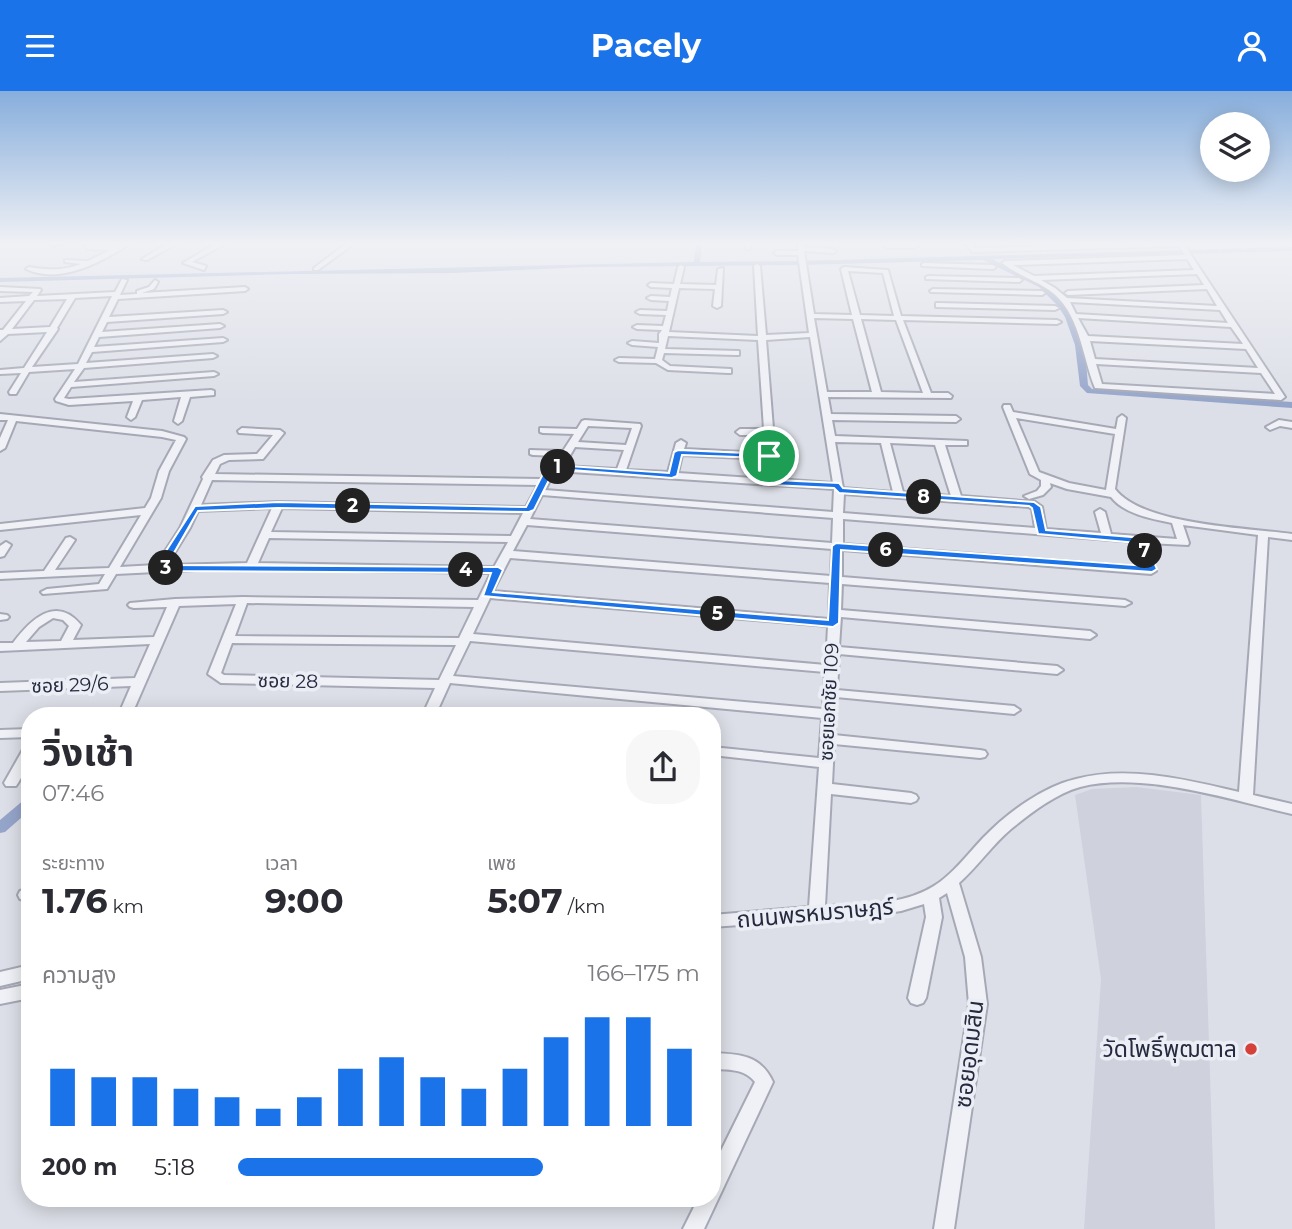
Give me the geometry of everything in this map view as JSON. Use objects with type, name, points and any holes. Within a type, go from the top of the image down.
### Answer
[{"type":"street","points":[[2,334],[33,296]]},
{"type":"street","points":[[0,300],[111,296]]},
{"type":"street","points":[[116,296],[81,366],[59,399],[138,398],[211,393]]},
{"type":"street","points":[[138,306],[139,296]]},
{"type":"street","points":[[658,361],[674,296]]},
{"type":"street","points":[[717,306],[718,296]]},
{"type":"street","points":[[759,296],[772,482]]},
{"type":"street","name":"ซอยเอกชัย 109","points":[[807,296],[839,488],[831,693],[817,912]]},
{"type":"street","points":[[851,296],[877,395]]},
{"type":"street","points":[[893,296],[928,395]]},
{"type":"street","points":[[935,296],[946,320]]},
{"type":"street","points":[[1062,296],[1076,316],[1093,361],[1098,386],[1281,397],[1214,296]]},
{"type":"street","points":[[1063,296],[1222,308]]},
{"type":"street","points":[[13,391],[72,297]]},
{"type":"street","points":[[651,298],[673,299]]},
{"type":"street","points":[[939,305],[1055,307]]},
{"type":"street","points":[[104,320],[223,312]]},
{"type":"street","points":[[640,312],[669,313]]},
{"type":"street","points":[[810,316],[1057,322]]},
{"type":"street","points":[[1076,316],[1233,325]]},
{"type":"street","points":[[96,335],[220,326]]},
{"type":"street","points":[[637,327],[761,338],[813,335]]},
{"type":"street","points":[[2,334],[54,329]]},
{"type":"street","points":[[1084,338],[1247,347]]},
{"type":"street","points":[[89,350],[223,341]]},
{"type":"street","points":[[632,343],[661,348],[736,353]]},
{"type":"street","points":[[0,372],[213,356]]},
{"type":"street","points":[[619,360],[658,361],[668,368],[728,370]]},
{"type":"street","points":[[1093,361],[1265,371]]},
{"type":"street","points":[[70,385],[214,374]]},
{"type":"street","points":[[824,394],[948,396]]},
{"type":"street","points":[[178,421],[186,395]]},
{"type":"street","points":[[131,417],[138,398]]},
{"type":"street","points":[[1119,432],[1008,411],[1031,469],[1045,481],[1112,494],[1134,510],[1292,537]]},
{"type":"street","points":[[0,417],[181,439],[148,511],[100,589],[47,592]]},
{"type":"street","points":[[0,448],[14,417]]},
{"type":"street","points":[[828,417],[956,419]]},
{"type":"street","points":[[1112,494],[1122,418]]},
{"type":"street","points":[[558,466],[587,422],[637,426],[621,471]]},
{"type":"street","points":[[1270,426],[1279,423],[1292,425]]},
{"type":"street","points":[[543,429],[578,432]]},
{"type":"street","points":[[160,568],[195,508],[207,477],[223,458],[262,456],[280,433],[242,431]]},
{"type":"street","points":[[740,432],[769,432]]},
{"type":"street","points":[[832,439],[964,443]]},
{"type":"street","points":[[885,441],[899,495]]},
{"type":"street","points":[[939,442],[957,499]]},
{"type":"street","points":[[571,444],[629,448]]},
{"type":"street","points":[[672,476],[679,448],[769,456]]},
{"type":"street","points":[[533,452],[565,454]]},
{"type":"street","points":[[432,707],[540,487],[549,470],[558,466],[1035,505],[1041,532]]},
{"type":"street","points":[[207,477],[540,487],[837,516],[1184,543],[1177,524]]},
{"type":"street","points":[[1029,496],[1040,493],[1046,487],[1045,481]]},
{"type":"street","points":[[195,508],[278,505],[529,510]]},
{"type":"street","points":[[251,566],[278,505]]},
{"type":"street","points":[[0,527],[148,511]]},
{"type":"street","points":[[1100,512],[1107,538]]},
{"type":"street","points":[[523,522],[1151,571],[1141,540]]},
{"type":"street","points":[[1246,799],[1263,533]]},
{"type":"street","points":[[264,535],[514,538]]},
{"type":"street","points":[[47,574],[70,540]]},
{"type":"street","points":[[506,554],[1125,603]]},
{"type":"street","points":[[0,576],[251,566],[498,570]]},
{"type":"street","points":[[134,605],[243,600],[484,599],[1090,635]]},
{"type":"street","name":"ซอย 28","points":[[243,600],[214,674],[227,680],[444,681]]},
{"type":"street","points":[[128,707],[175,602]]},
{"type":"street","points":[[18,646],[32,624],[52,616],[71,620],[75,625],[65,644]]},
{"type":"street","points":[[227,639],[466,639],[831,669]]},
{"type":"street","points":[[0,647],[157,640]]},
{"type":"street","points":[[833,650],[1057,670]]},
{"type":"street","points":[[444,681],[828,714]]},
{"type":"street","name":"ซอย 29/6","points":[[0,687],[139,682]]},
{"type":"street","points":[[831,693],[1014,710]]},
{"type":"street","points":[[0,734],[21,733]]},
{"type":"street","points":[[827,739],[979,754]]},
{"type":"street","points":[[721,752],[826,763]]},
{"type":"street","points":[[11,783],[21,765]]},
{"type":"street","name":"ถนนพรหมราษฎร์","points":[[721,920],[895,908],[931,896],[951,881],[994,835],[1017,817],[1061,789],[1080,782],[1101,779],[1157,782],[1292,809]]},
{"type":"street","points":[[824,788],[911,798]]},
{"type":"street","name":"ซอยอุดมสิน","points":[[944,1229],[978,1004],[973,957],[951,881]]},
{"type":"street","points":[[917,998],[934,917],[931,896]]},
{"type":"street","points":[[0,979],[21,974]]},
{"type":"street","points":[[0,997],[21,993]]},
{"type":"street","points":[[721,1062],[751,1067],[759,1071],[764,1082],[721,1171]]},
{"type":"street","points":[[693,1229],[704,1207]]},
{"type":"shaded area","points":[[1136,787],[1201,795],[1215,1229],[1084,1229],[1101,979],[1075,795],[1092,789]]},
{"type":"waterway","points":[[1054,296],[1069,317],[1074,330],[1082,359],[1084,386],[1090,391],[1292,405]]},
{"type":"waterway","points":[[0,828],[21,810]]},
{"type":"place","name":"วัดโพธิ์พุฒตาล","points":[[1251,1049]]},
{"type":"route","points":[[678,452],[769,456],[772,482],[839,486],[839,491],[1035,505],[1041,532],[1141,540],[1152,569],[1149,571],[836,546],[833,623],[486,594],[498,570],[251,566],[160,568],[195,508],[278,505],[529,510],[549,470],[558,466],[672,476],[678,452]]}]
